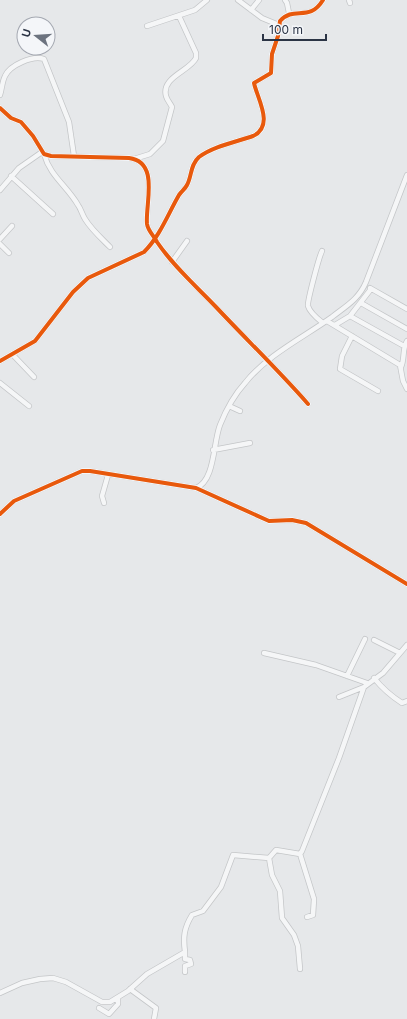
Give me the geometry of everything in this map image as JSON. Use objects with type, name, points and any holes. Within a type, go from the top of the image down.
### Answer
[{"type":"street","points":[[147,26],[195,10],[207,0]]},
{"type":"street","points":[[238,0],[262,18],[279,25]]},
{"type":"street","points":[[251,10],[259,0]]},
{"type":"street","points":[[286,0],[289,14]]},
{"type":"street","points":[[0,361],[28,345],[40,336],[73,292],[88,278],[144,252],[155,239],[170,215],[179,195],[188,184],[193,166],[198,159],[216,149],[253,136],[260,131],[263,124],[263,111],[254,83],[271,73],[272,54],[282,18],[289,14],[316,10],[323,0]]},
{"type":"street","points":[[0,188],[26,162],[43,153],[51,156],[134,159],[150,154],[163,141],[172,109],[166,96],[166,88],[173,78],[196,58],[196,53],[179,16]]},
{"type":"street","points":[[0,95],[5,76],[11,68],[26,61],[38,58],[44,59],[69,122],[74,156]]},
{"type":"street","points":[[0,108],[11,118],[21,122],[33,136],[59,183],[78,204],[85,219],[110,247]]},
{"type":"street","points":[[134,159],[142,164],[147,174],[149,191],[147,222],[155,239],[172,262],[269,360],[308,404]]},
{"type":"street","points":[[196,488],[202,485],[210,472],[213,450],[220,424],[229,406],[246,381],[269,360],[355,300],[365,285],[407,175]]},
{"type":"street","points":[[11,176],[53,214]]},
{"type":"street","points":[[0,239],[12,226]]},
{"type":"street","points":[[172,262],[187,241]]},
{"type":"street","points":[[0,244],[9,253]]},
{"type":"street","points":[[322,251],[317,264],[308,302],[310,309],[325,322],[335,325],[397,363],[401,367]]},
{"type":"street","points":[[365,285],[407,309]]},
{"type":"street","points":[[335,325],[350,316],[371,289]]},
{"type":"street","points":[[361,303],[407,329]]},
{"type":"street","points":[[350,316],[404,346]]},
{"type":"street","points":[[352,336],[342,356],[340,369],[378,391]]},
{"type":"street","points":[[407,341],[404,346],[401,367],[403,381],[407,389]]},
{"type":"street","points":[[12,354],[34,377]]},
{"type":"street","points":[[0,383],[29,406]]},
{"type":"street","points":[[229,406],[240,411]]},
{"type":"street","points":[[213,450],[250,443]]},
{"type":"street","points":[[0,514],[14,501],[76,473],[90,471],[196,488],[269,521],[292,520],[306,524],[407,584]]},
{"type":"street","points":[[104,503],[102,496],[108,475]]},
{"type":"street","points":[[347,676],[365,639]]},
{"type":"street","points":[[374,640],[400,653]]},
{"type":"street","points":[[339,697],[366,685],[383,673],[407,645]]},
{"type":"street","points":[[264,652],[316,665],[347,676],[366,685]]},
{"type":"street","points":[[374,678],[384,691],[404,702],[407,707]]},
{"type":"street","points":[[307,917],[313,915],[315,902],[300,854],[366,685]]},
{"type":"street","points":[[269,858],[276,850],[300,854]]},
{"type":"street","points":[[185,972],[185,966],[191,964],[190,960],[185,959],[183,938],[186,924],[192,915],[199,913],[205,908],[221,887],[233,855],[269,858]]},
{"type":"street","points":[[269,858],[272,875],[280,890],[282,918],[294,935],[298,946],[300,969]]},
{"type":"street","points":[[0,993],[22,983],[53,978],[66,982],[102,1002],[110,1002],[130,989],[147,974],[185,952]]},
{"type":"street","points":[[130,989],[156,1008],[154,1019]]},
{"type":"street","points":[[99,1008],[109,1014],[118,1004],[118,998]]},
{"type":"cycle path","points":[[0,361],[35,341],[73,292],[88,278],[144,252],[150,246],[179,195],[189,182],[194,163],[199,157],[211,150],[253,136],[259,131],[263,126],[264,119],[254,83],[271,73],[272,54],[278,36],[280,21],[285,16],[291,14],[307,13],[312,11],[318,7],[323,0]]},
{"type":"cycle path","points":[[0,108],[11,118],[21,122],[33,136],[44,154],[51,156],[129,158],[139,161],[145,167],[148,175],[149,195],[147,224],[157,242],[178,268],[308,404]]},
{"type":"cycle path","points":[[0,514],[14,501],[82,471],[196,488],[269,521],[292,520],[306,523],[407,584]]}]
